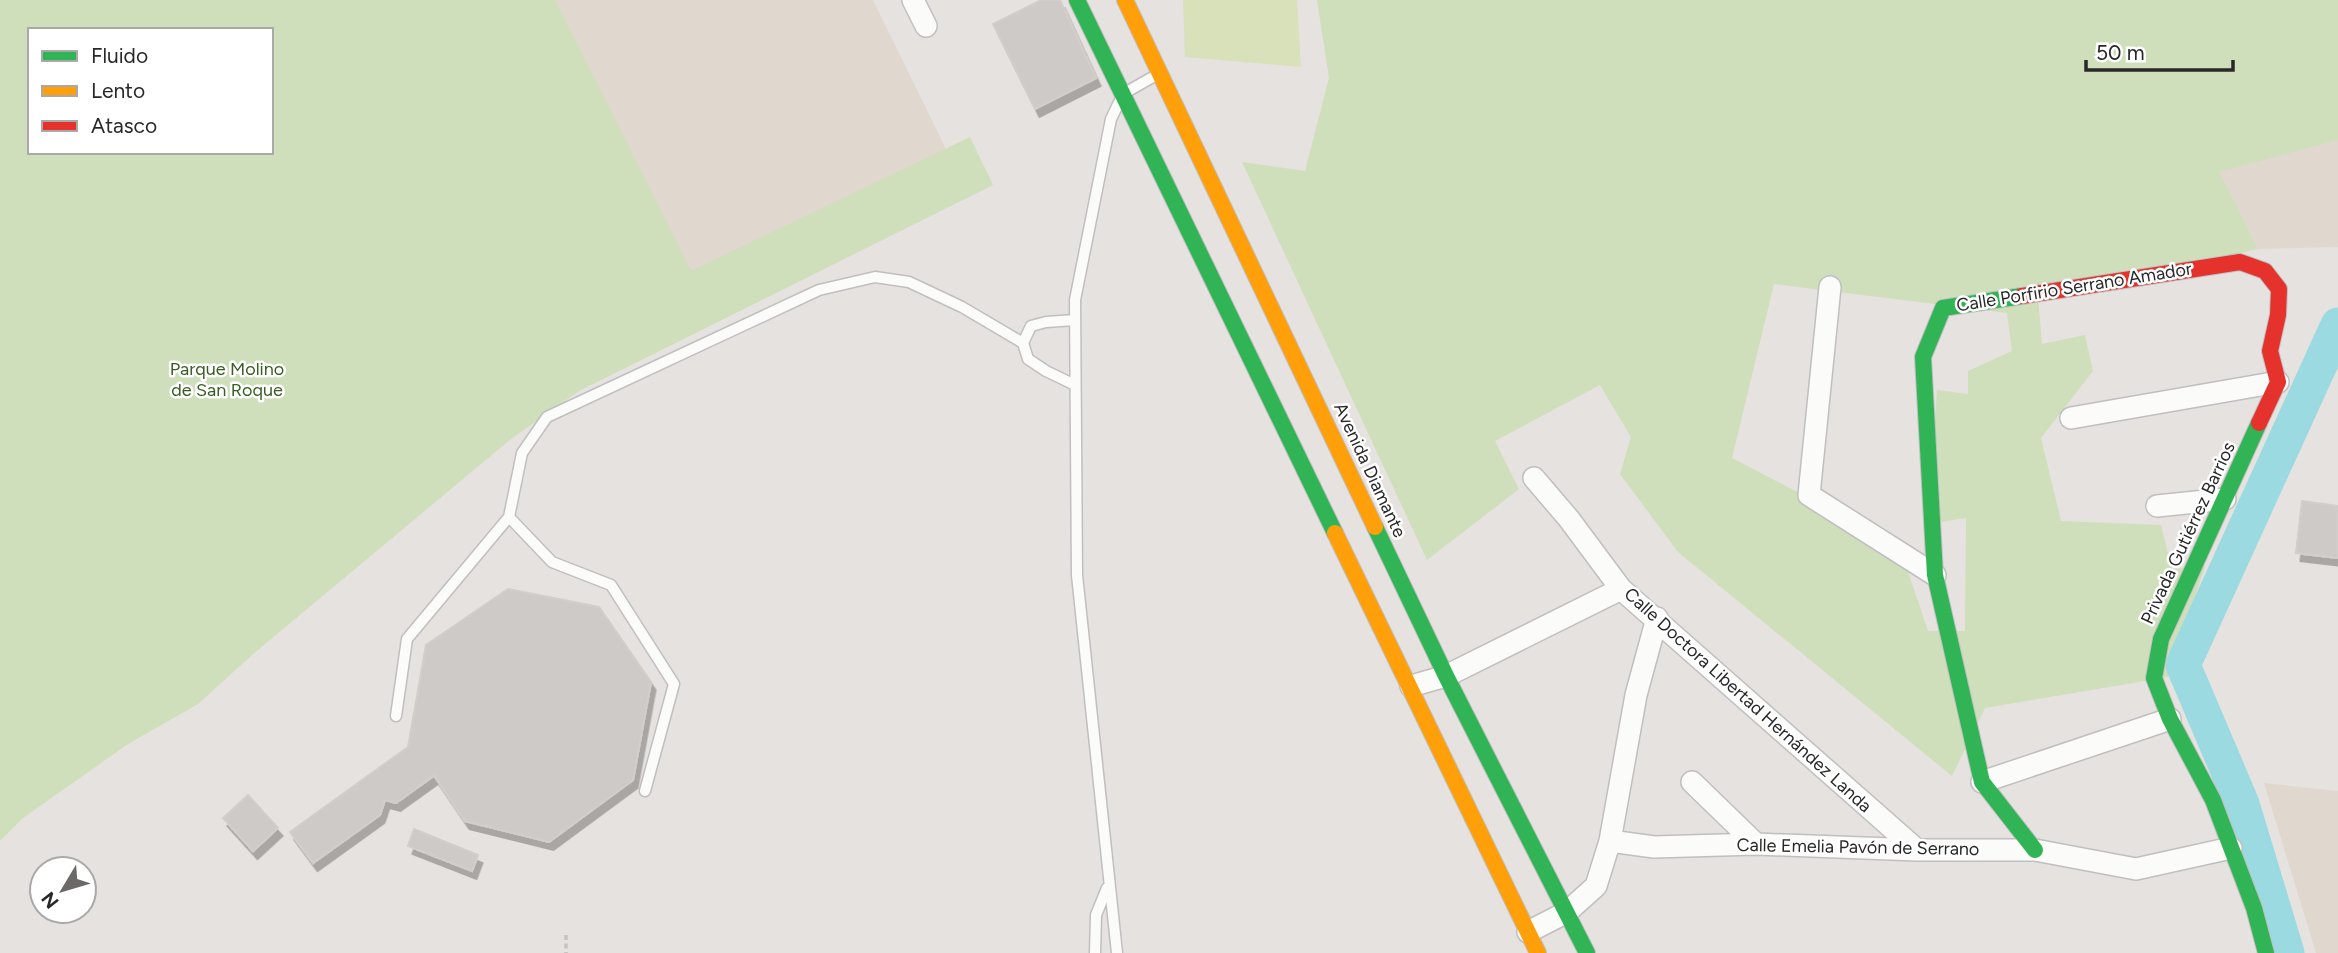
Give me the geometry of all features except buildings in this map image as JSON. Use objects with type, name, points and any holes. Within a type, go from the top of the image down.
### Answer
[{"type":"main road","points":[[1077,0],[1538,953]]},
{"type":"main road","name":"Avenida Diamante","points":[[1125,0],[1446,676],[1587,953]]},
{"type":"main road","name":"Calle Porfirio Serrano Amador","points":[[2035,850],[1982,782],[1935,575],[1923,357],[1943,307],[2240,262],[2265,271],[2279,289],[2278,315],[2270,351],[2278,382]]},
{"type":"main road","name":"Privada Gutiérrez Barrios","points":[[2266,953],[2254,908],[2213,800],[2170,719],[2154,678],[2161,639],[2278,382]]},
{"type":"street","points":[[913,0],[926,26]]},
{"type":"street","points":[[1830,287],[1810,495],[1935,575]]},
{"type":"street","points":[[2071,418],[2278,382]]},
{"type":"street","name":"Calle Doctora Libertad Hernández Landa","points":[[1534,478],[1569,519],[1621,589],[1917,849]]},
{"type":"street","points":[[2157,506],[2225,499]]},
{"type":"street","points":[[1411,686],[1446,676],[1621,589]]},
{"type":"street","points":[[1528,932],[1567,912],[1596,886],[1610,841],[1636,695],[1657,618]]},
{"type":"street","points":[[1982,782],[2170,719]]},
{"type":"street","points":[[1692,782],[1756,844]]},
{"type":"street","name":"Calle Emelia Pavón de Serrano","points":[[1610,841],[1654,848],[1756,844],[2035,850],[2136,869],[2231,848]]},
{"type":"lane","points":[[1116,953],[1077,575],[1075,300],[1111,119],[1124,94],[1160,72]]},
{"type":"lane","points":[[396,716],[407,639],[509,517],[522,453],[547,417],[819,290],[875,277],[909,282],[962,307],[1023,343],[1028,359],[1046,372],[1075,385]]},
{"type":"lane","points":[[1023,343],[1031,326],[1046,321],[1075,320]]},
{"type":"lane","points":[[509,517],[552,562],[611,584],[674,684],[645,791]]},
{"type":"lane","points":[[1095,953],[1096,915],[1108,886]]},
{"type":"path","points":[[566,935],[566,953]]},
{"type":"shaded area","points":[[548,0],[873,0],[946,149],[682,276]]},
{"type":"shaded area","points":[[2338,140],[2338,247],[2258,249],[2218,172]]},
{"type":"shaded area","points":[[2264,783],[2338,791],[2338,953],[2316,953]]},
{"type":"green space","name":"Parque Molino de San Roque","points":[[0,0],[555,0],[691,271],[970,137],[993,185],[579,391],[511,439],[252,655],[198,704],[128,744],[23,818],[0,841]]},
{"type":"green space","points":[[1183,0],[1297,0],[1301,67],[1185,57]]},
{"type":"green space","points":[[1317,0],[2338,0],[2338,140],[2219,172],[2258,249],[2038,298],[2042,344],[2085,335],[2093,371],[2041,438],[2061,521],[2161,525],[2172,569],[2205,567],[2168,677],[1985,708],[1952,776],[1678,552],[1620,474],[1631,437],[1600,385],[1495,441],[1519,489],[1427,560],[1242,162],[1305,171],[1329,78]],"holes":[[[1774,284],[2007,313],[2012,351],[1968,371],[1968,394],[1937,390],[1929,524],[1966,518],[1965,631],[1928,631],[1899,545],[1732,458]]]},
{"type":"waterway","points":[[2287,953],[2242,804],[2183,665],[2338,325]]},
{"type":"traffic: fast","points":[[1077,0],[1335,533]]},
{"type":"traffic: fast","points":[[2022,296],[1943,308],[1923,357],[1935,575],[1982,782],[2035,850]]},
{"type":"traffic: fast","points":[[2259,423],[2161,639],[2154,678],[2170,719],[2213,800],[2254,908],[2266,953]]},
{"type":"traffic: fast","points":[[1375,527],[1446,676],[1587,953]]},
{"type":"traffic: slow","points":[[1125,0],[1375,527]]},
{"type":"traffic: slow","points":[[1335,533],[1538,953]]},
{"type":"traffic: jam","points":[[2022,296],[2240,262],[2265,271],[2279,289],[2278,315],[2270,351],[2278,382],[2259,423]]}]
